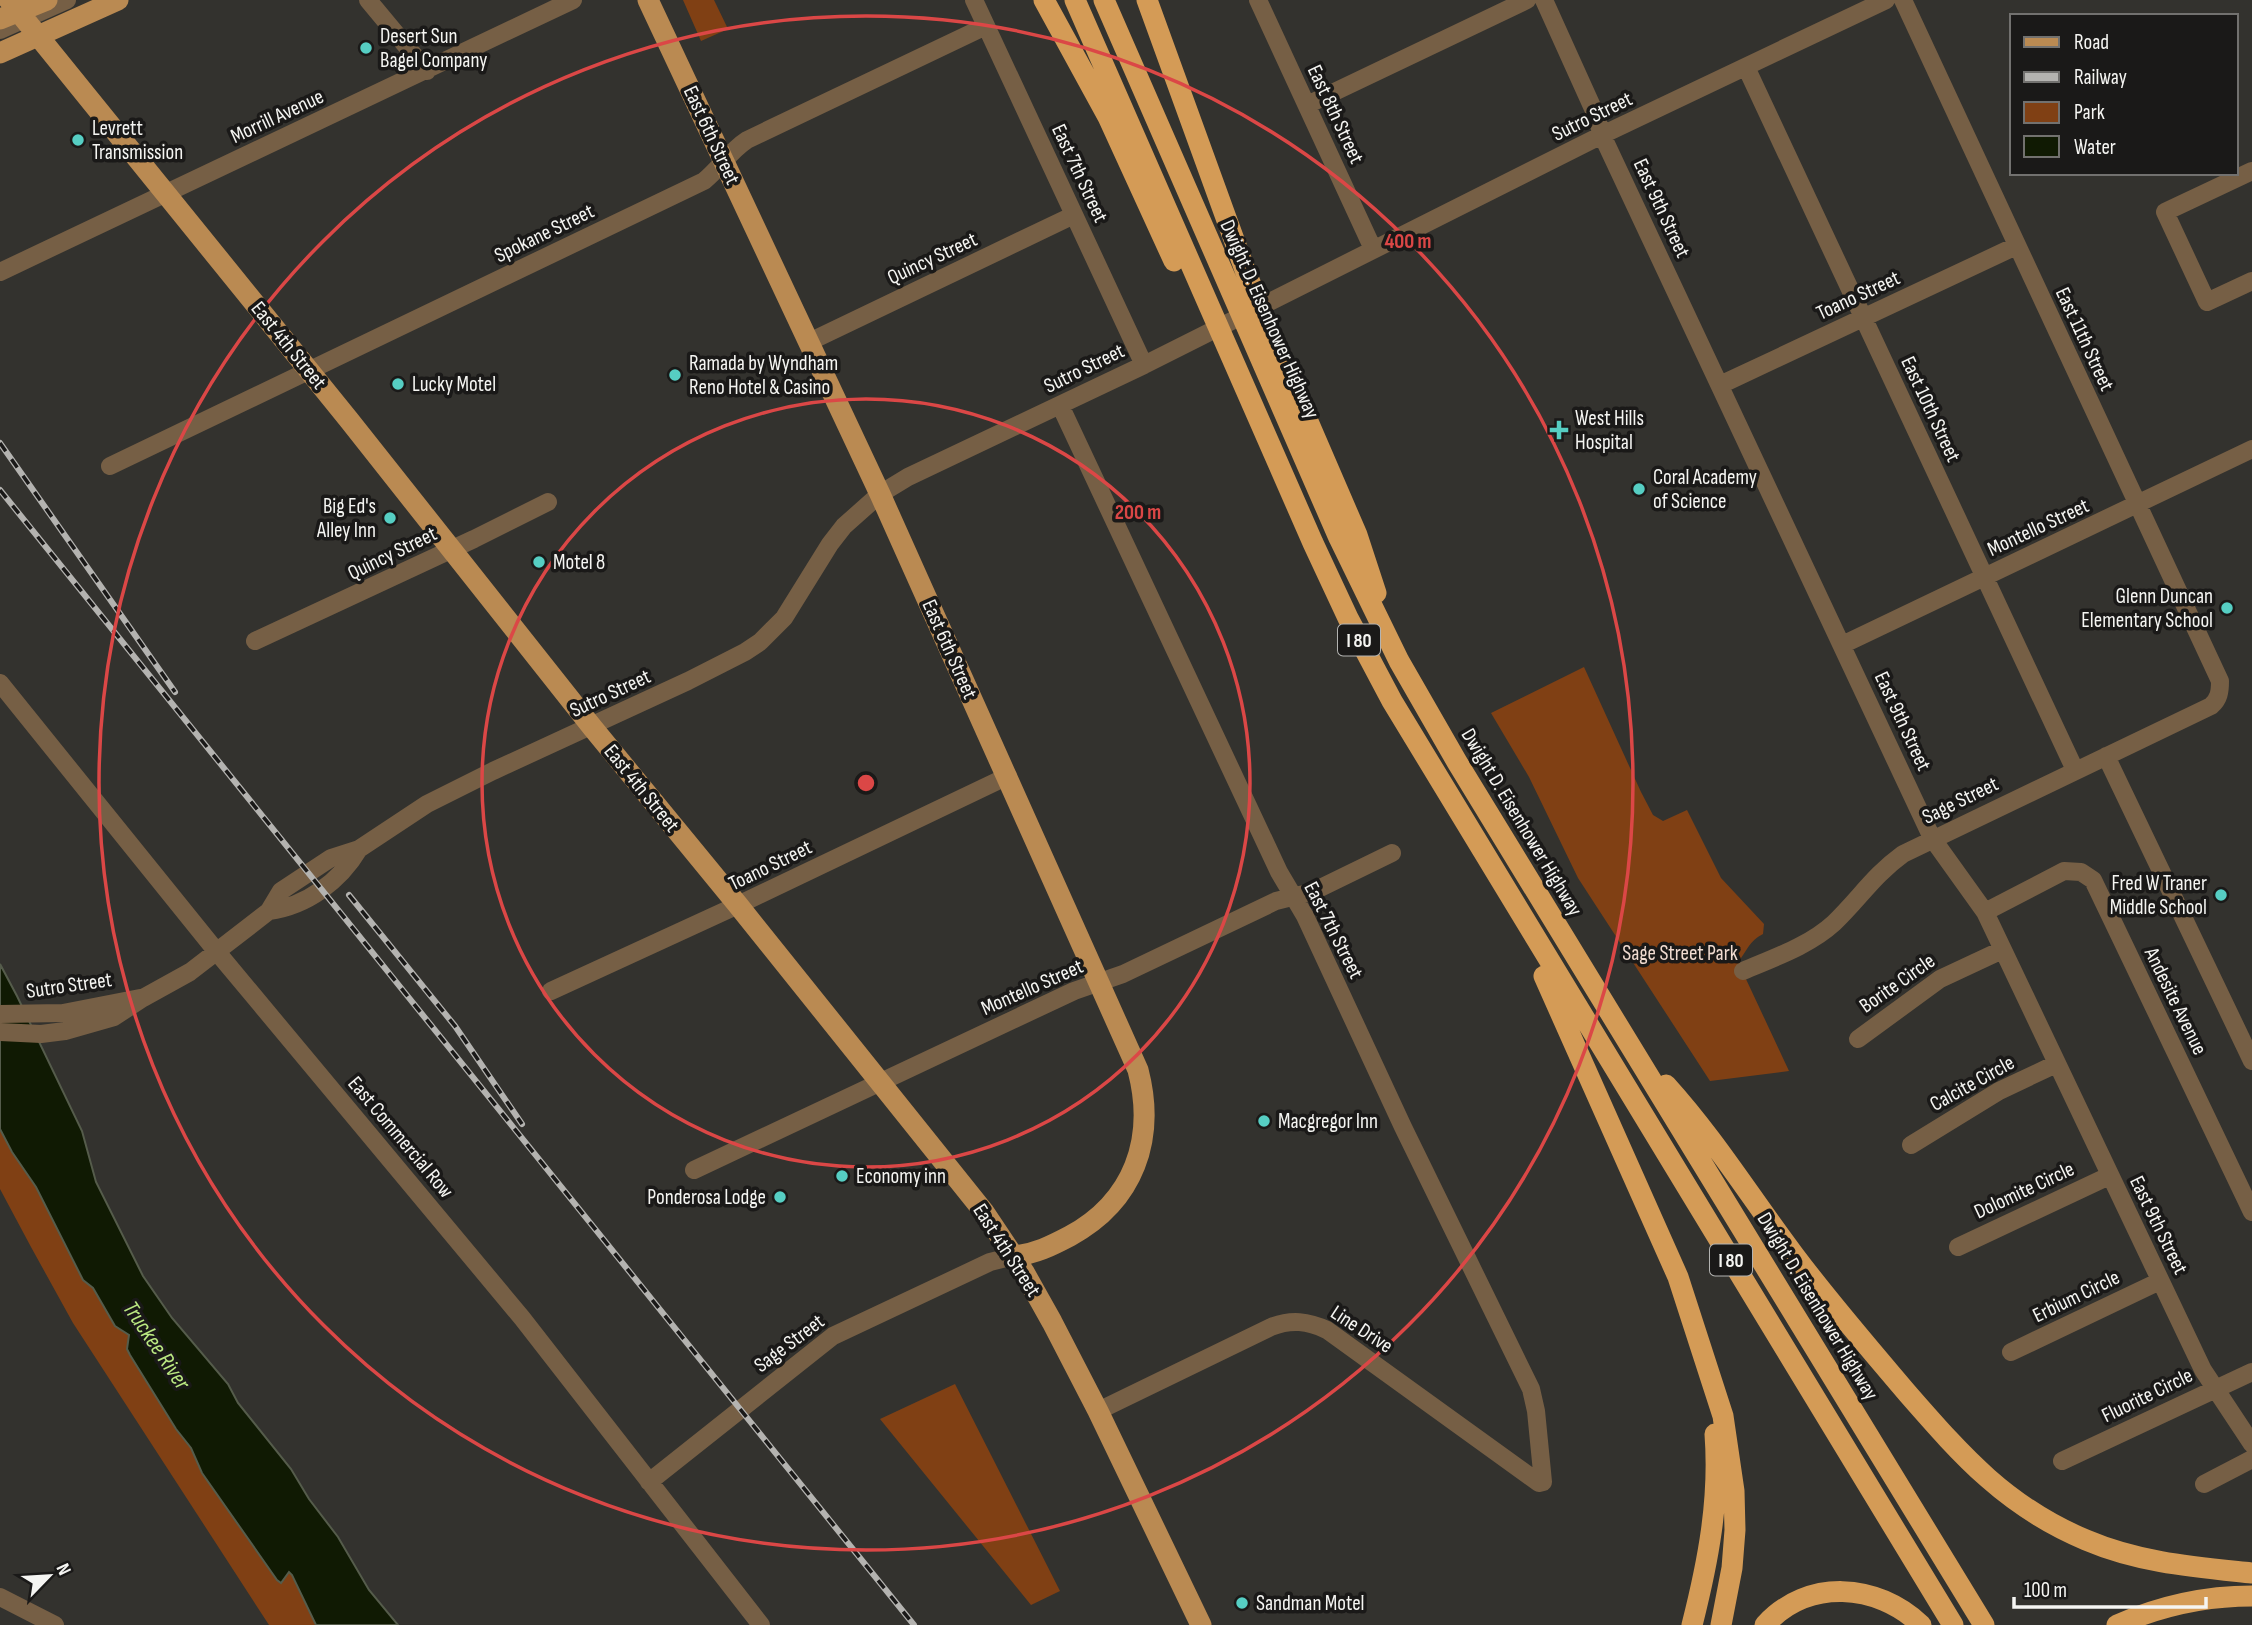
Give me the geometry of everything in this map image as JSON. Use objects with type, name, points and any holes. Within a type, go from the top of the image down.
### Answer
[{"type":"highway","points":[[1044,0],[1102,105],[1193,283]]},
{"type":"highway","name":"I 80","points":[[1075,0],[1193,283],[1224,339],[1330,581],[1369,660],[1415,742],[1954,1625]]},
{"type":"highway","name":"Dwight D. Eisenhower Highway","points":[[1104,0],[1222,271],[1269,356],[1339,538],[1386,636],[1445,742],[1984,1625]]},
{"type":"highway","points":[[1147,0],[1245,270],[1269,356]]},
{"type":"highway","points":[[1508,895],[1678,1277],[1723,1416],[1734,1491],[1735,1530],[1732,1568],[1721,1625]]},
{"type":"highway","points":[[1633,1051],[1675,1094],[1711,1140],[1839,1315],[1960,1454],[1992,1484],[2046,1521],[2109,1549],[2156,1563],[2252,1573]]},
{"type":"highway","points":[[1692,1625],[1708,1558],[1715,1511],[1716,1441],[1708,1373]]},
{"type":"highway","points":[[1765,1625],[1785,1608],[1802,1600],[1838,1591],[1857,1592],[1890,1602],[1921,1625]]},
{"type":"highway","points":[[2117,1625],[2181,1604],[2215,1597],[2252,1596]]},
{"type":"main road","name":"East 4th Street","points":[[9,0],[453,549],[592,727],[948,1165],[1014,1256],[1048,1314],[1201,1625]]},
{"type":"main road","points":[[0,19],[47,0]]},
{"type":"main road","points":[[0,53],[118,0]]},
{"type":"main road","name":"East 6th Street","points":[[648,0],[880,494],[1138,1070],[1142,1087],[1144,1127],[1133,1173],[1124,1188],[1098,1217],[1080,1230],[1039,1252],[1014,1256]]},
{"type":"street","points":[[0,30],[67,0]]},
{"type":"street","points":[[368,0],[427,71]]},
{"type":"street","name":"Morrill Avenue","points":[[0,272],[573,0]]},
{"type":"street","name":"East 7th Street","points":[[974,0],[1144,365]]},
{"type":"street","name":"East 8th Street","points":[[1258,0],[1373,248]]},
{"type":"street","points":[[1307,104],[1527,0]]},
{"type":"street","name":"East 9th Street","points":[[1544,0],[1595,113],[1602,135],[1932,838],[1984,912],[2160,1281],[2214,1388],[2252,1444]]},
{"type":"street","name":"Sutro Street","points":[[0,1032],[40,1034],[91,1025],[114,1017],[190,972],[269,911],[287,909],[303,902],[344,872],[359,849],[427,804],[726,664],[760,642],[773,630],[795,602],[830,544],[858,512],[880,494],[908,477],[1144,365],[1602,135],[1886,0]]},
{"type":"street","name":"East 11th Street","points":[[1903,0],[2220,681],[2218,698]]},
{"type":"street","name":"Spokane Street","points":[[110,466],[704,181],[733,149],[747,139],[986,26]]},
{"type":"street","name":"East 10th Street","points":[[1746,67],[2075,770]]},
{"type":"street","points":[[2252,172],[2165,212],[2207,302],[2252,281]]},
{"type":"street","name":"Quincy Street","points":[[808,342],[1074,215]]},
{"type":"street","name":"Toano Street","points":[[1720,385],[2016,246]]},
{"type":"street","name":"East 7th Street","points":[[1060,405],[1279,872],[1305,916],[1403,1127],[1531,1389],[1536,1411],[1543,1482]]},
{"type":"street","name":"Montello Street","points":[[1842,645],[2252,449]]},
{"type":"street","name":"Quincy Street","points":[[255,641],[548,502]]},
{"type":"street","name":"East Commercial Row","points":[[0,683],[217,952],[514,1308],[761,1625]]},
{"type":"street","name":"Sage Street","points":[[1743,971],[1810,941],[1821,933],[1834,923],[1883,869],[1903,854],[2211,706],[2218,698]]},
{"type":"street","points":[[2106,756],[2252,1061]]},
{"type":"street","name":"Toano Street","points":[[551,991],[1008,776]]},
{"type":"street","name":"Montello Street","points":[[694,1170],[1074,990],[1123,974],[1276,901],[1312,892],[1392,853]]},
{"type":"street","name":"Andesite Avenue","points":[[1984,912],[2064,871],[2081,872],[2093,880],[2252,1212]]},
{"type":"street","name":"Borite Circle","points":[[1858,1039],[1940,979],[2002,950]]},
{"type":"street","name":"Sutro Street","points":[[0,1014],[63,1013],[143,998]]},
{"type":"street","name":"Calcite Circle","points":[[1911,1145],[1999,1091],[2056,1064]]},
{"type":"street","name":"Dolomite Circle","points":[[1958,1247],[2109,1175]]},
{"type":"street","name":"Sage Street","points":[[649,1482],[833,1336],[990,1262],[1014,1256]]},
{"type":"street","name":"Erbium Circle","points":[[2011,1352],[2160,1281]]},
{"type":"street","name":"Line Drive","points":[[1098,1411],[1270,1326],[1282,1322],[1313,1323],[1328,1330],[1539,1483],[1543,1482]]},
{"type":"street","name":"Fluorite Circle","points":[[2062,1461],[2252,1371]]},
{"type":"street","points":[[2204,1484],[2252,1459]]},
{"type":"street","points":[[0,1597],[55,1625]]},
{"type":"green space","points":[[683,0],[714,0],[728,29],[701,41]]},
{"type":"green space","name":"Sage Street Park","points":[[1584,667],[1653,815],[1663,821],[1687,810],[1721,878],[1764,924],[1763,934],[1751,943],[1738,962],[1789,1071],[1710,1081],[1578,878],[1529,777],[1491,713]]},
{"type":"green space","points":[[0,1128],[12,1152],[36,1187],[83,1280],[93,1288],[115,1326],[129,1335],[127,1349],[130,1355],[176,1429],[191,1448],[202,1473],[265,1564],[289,1571],[292,1575],[316,1625],[269,1625],[73,1323],[0,1189]]},
{"type":"green space","points":[[955,1384],[1060,1591],[1031,1605],[880,1419]]},
{"type":"water","name":"Truckee River","points":[[0,964],[82,1131],[96,1182],[143,1276],[172,1318],[228,1384],[238,1403],[291,1469],[309,1499],[338,1537],[369,1590],[398,1625],[316,1625],[292,1575],[289,1572],[281,1583],[277,1580],[202,1473],[191,1448],[176,1429],[130,1355],[127,1349],[129,1335],[115,1326],[93,1288],[83,1280],[36,1187],[0,1129]]},
{"type":"railway","points":[[0,443],[175,692]]},
{"type":"railway","points":[[0,490],[914,1625]]},
{"type":"railway","points":[[349,895],[455,1026],[522,1124]]},
{"type":"place","name":"Desert Sun Bagel Company","points":[[366,48]]},
{"type":"place","name":"Levrett Transmission","points":[[78,140]]},
{"type":"place","name":"Ramada by Wyndham Reno Hotel & Casino","points":[[675,375]]},
{"type":"place","name":"Lucky Motel","points":[[398,384]]},
{"type":"place","name":"West Hills Hospital","points":[[1559,430]]},
{"type":"place","name":"Coral Academy of Science","points":[[1639,489]]},
{"type":"place","name":"Big Ed's Alley Inn","points":[[390,518]]},
{"type":"place","name":"Motel 8","points":[[539,562]]},
{"type":"place","name":"Glenn Duncan Elementary School","points":[[2227,608]]},
{"type":"place","name":"Fred W Traner Middle School","points":[[2221,895]]},
{"type":"place","name":"Macgregor Inn","points":[[1264,1121]]},
{"type":"place","name":"Economy inn","points":[[842,1176]]},
{"type":"place","name":"Ponderosa Lodge","points":[[780,1197]]},
{"type":"place","name":"Sandman Motel","points":[[1242,1603]]}]
